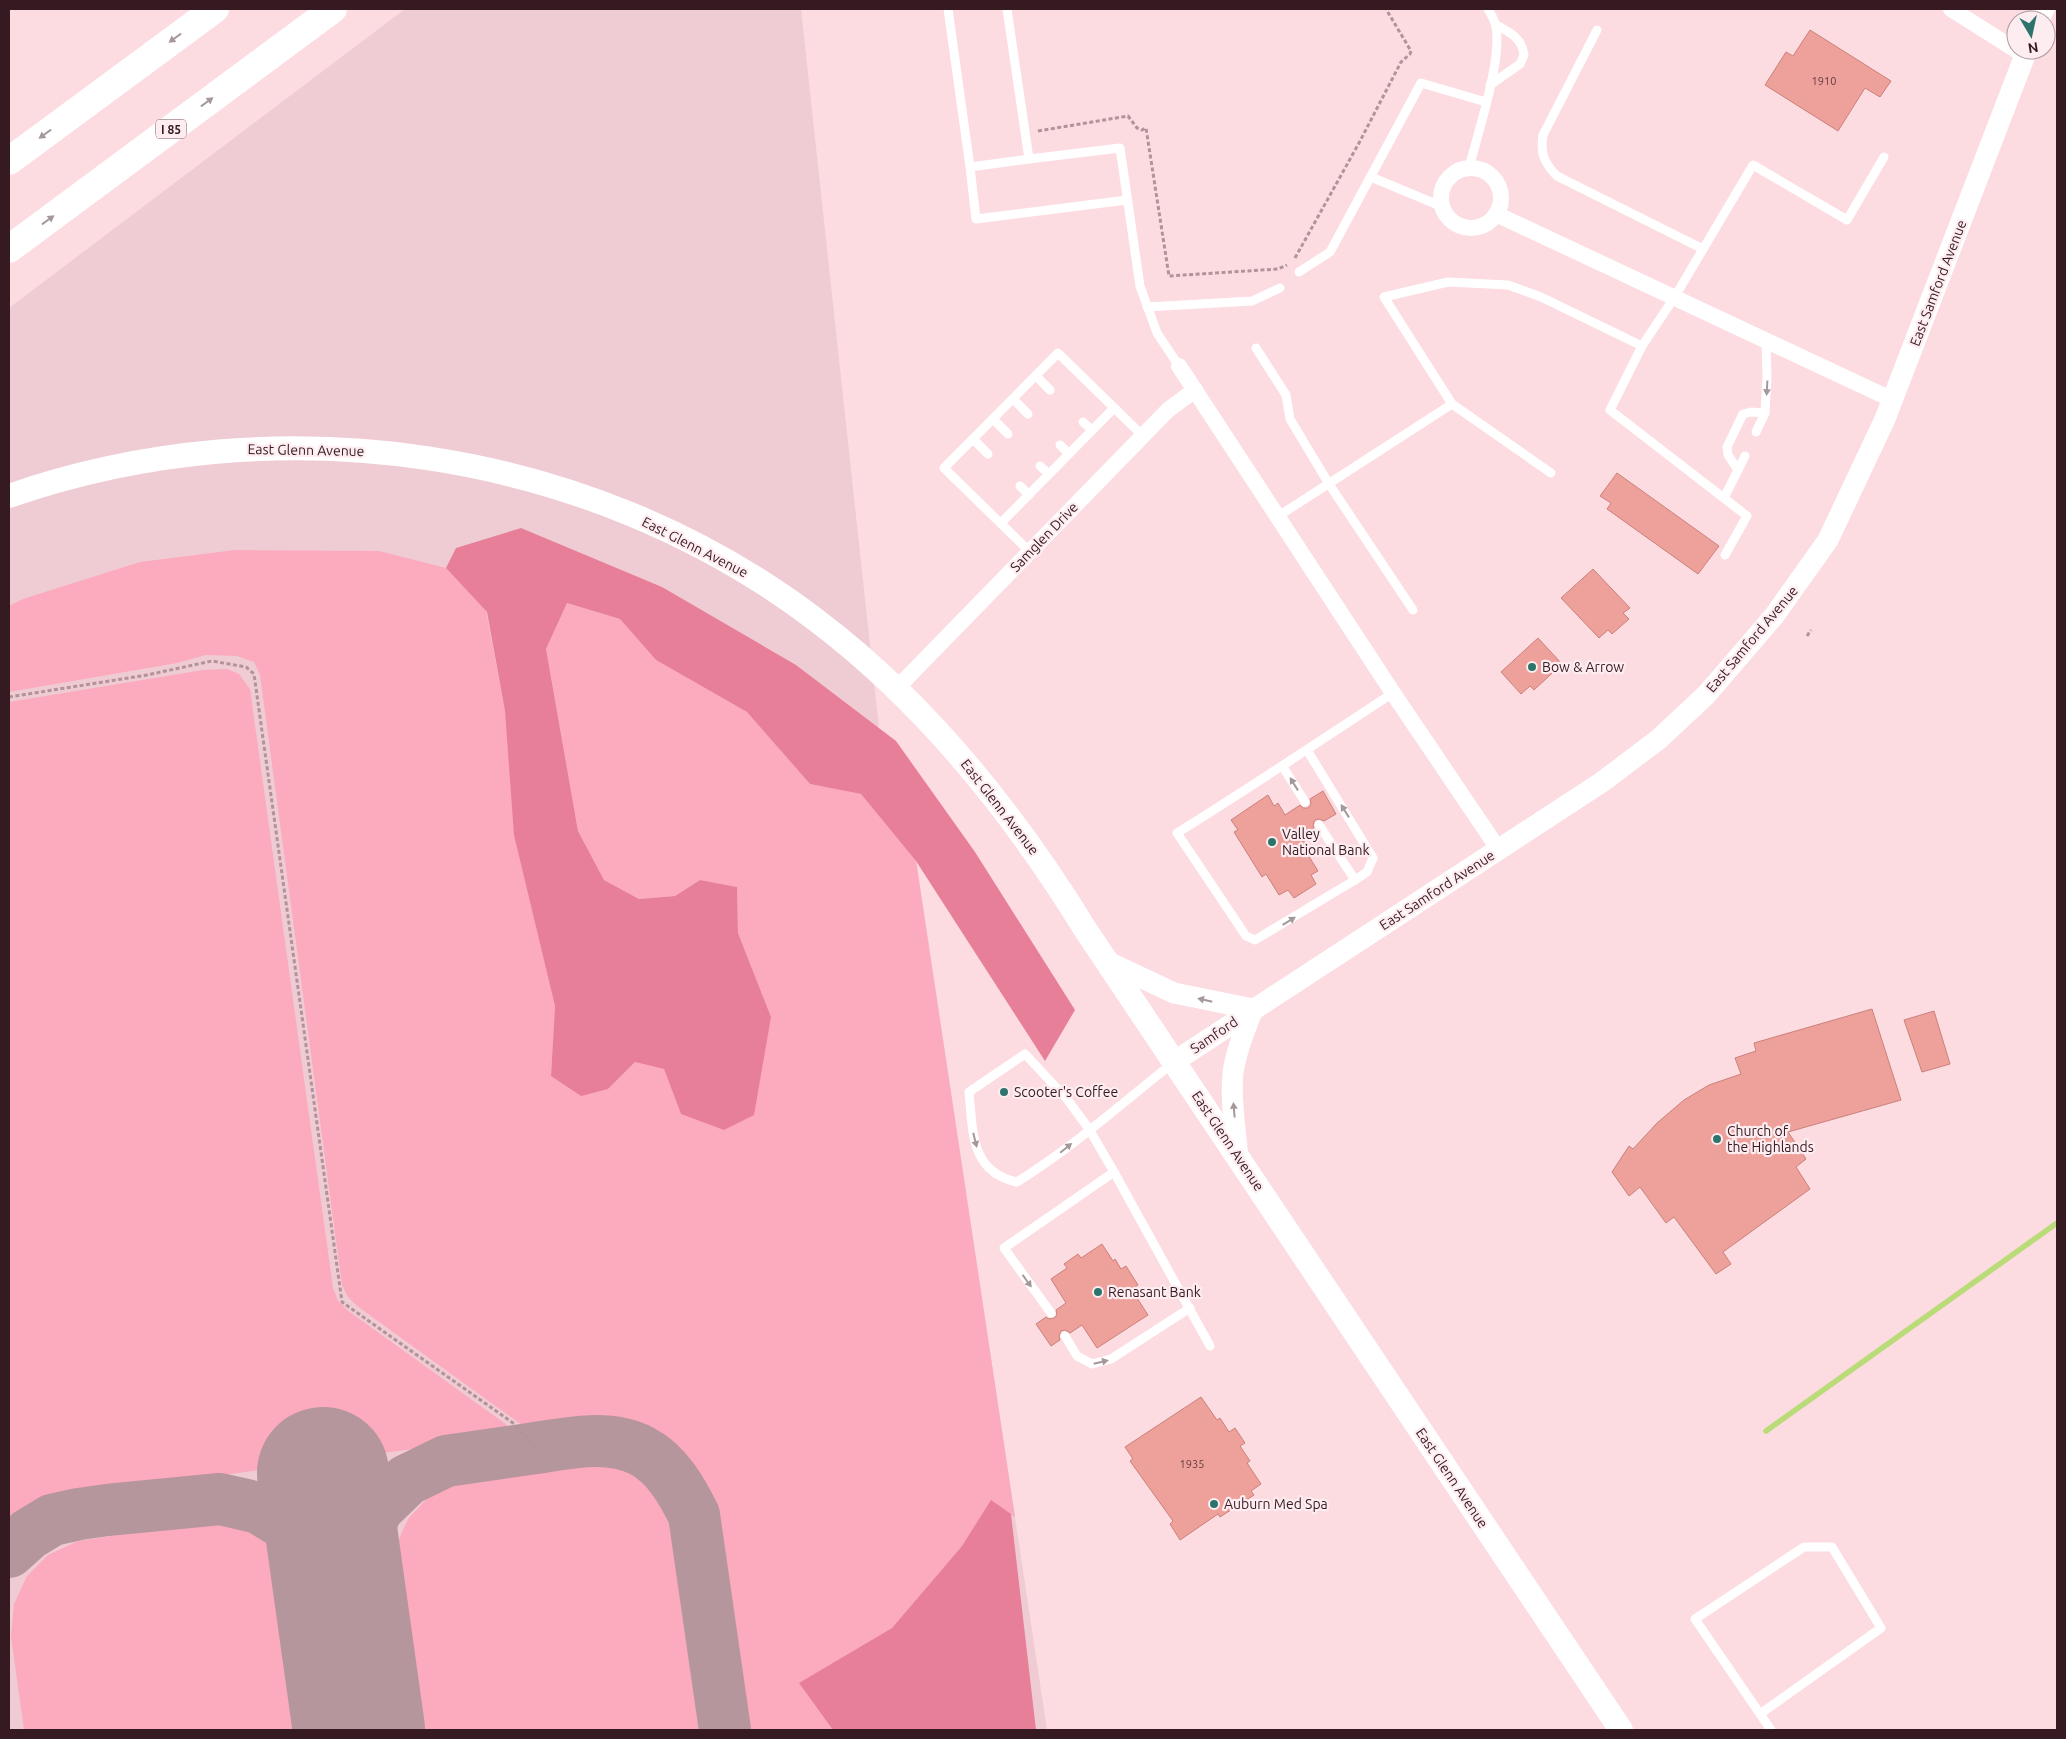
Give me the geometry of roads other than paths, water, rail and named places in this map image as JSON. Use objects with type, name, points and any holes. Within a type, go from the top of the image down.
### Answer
[{"type":"highway","points":[[9,161],[215,9]]},
{"type":"highway","name":"I 85","points":[[9,249],[333,9]]},
{"type":"main road","name":"East Glenn Avenue","points":[[9,496],[84,473],[133,462],[233,449],[334,448],[418,456],[474,466],[566,491],[654,525],[696,545],[746,573],[816,620],[896,689],[943,737],[994,796],[1046,868],[1238,1159],[1621,1730]]},
{"type":"street","points":[[1951,9],[2006,42]]},
{"type":"street","name":"East Samford Avenue","points":[[1253,1009],[1602,782],[1660,739],[1706,694],[1774,616],[1828,540],[1893,400],[2018,60]]},
{"type":"street","points":[[1469,168],[1482,170],[1490,174],[1497,182],[1501,191],[1501,201],[1496,214],[1486,224],[1476,227],[1456,224],[1448,218],[1441,199],[1442,189],[1447,180],[1454,173],[1469,168]]},
{"type":"street","points":[[1496,214],[1893,400]]},
{"type":"street","points":[[1179,366],[1393,693],[1499,850]]},
{"type":"street","name":"Samglen Drive","points":[[896,689],[1168,410],[1195,390]]},
{"type":"street","points":[[1106,961],[1174,993],[1253,1009],[1233,1072],[1233,1100],[1238,1159]]},
{"type":"street","name":"Samford","points":[[1175,1061],[1253,1009]]},
{"type":"lane","points":[[948,9],[976,219],[1127,200]]},
{"type":"lane","points":[[1007,9],[1029,158]]},
{"type":"lane","points":[[1469,168],[1486,102],[1497,46],[1496,25],[1488,9]]},
{"type":"lane","points":[[1490,84],[1520,64],[1524,55],[1519,40],[1496,25]]},
{"type":"lane","points":[[1597,30],[1543,135],[1541,148],[1546,165],[1557,176],[1703,249]]},
{"type":"lane","points":[[1299,272],[1330,252],[1421,83],[1486,102]]},
{"type":"lane","points":[[970,167],[1029,158],[1120,148],[1140,286],[1157,334],[1179,366]]},
{"type":"lane","points":[[1725,555],[1747,516],[1610,410],[1642,346],[1674,298],[1752,165],[1846,220],[1884,157]]},
{"type":"lane","points":[[1371,177],[1443,207]]},
{"type":"lane","points":[[1551,473],[1452,404],[1384,297],[1448,282],[1508,285],[1541,297],[1642,346]]},
{"type":"lane","points":[[1147,307],[1252,301],[1280,288]]},
{"type":"lane","points":[[1756,432],[1765,413],[1766,342]]},
{"type":"lane","points":[[1256,348],[1286,395],[1290,419],[1329,484],[1414,610]]},
{"type":"lane","points":[[1030,552],[944,468],[1058,353],[1143,436]]},
{"type":"lane","points":[[1036,376],[1050,390]]},
{"type":"lane","points":[[1013,400],[1028,414]]},
{"type":"lane","points":[[1277,517],[1452,404]]},
{"type":"lane","points":[[1001,523],[1114,408]]},
{"type":"lane","points":[[1738,470],[1728,455],[1727,447],[1743,414],[1751,412],[1765,413]]},
{"type":"lane","points":[[993,419],[1008,434]]},
{"type":"lane","points":[[1083,422],[1092,430]]},
{"type":"lane","points":[[973,439],[988,454]]},
{"type":"lane","points":[[1060,445],[1069,454]]},
{"type":"lane","points":[[1724,498],[1744,456]]},
{"type":"lane","points":[[1040,466],[1049,474]]},
{"type":"lane","points":[[1020,486],[1029,495]]},
{"type":"lane","points":[[1306,750],[1373,858],[1367,872],[1255,940],[1246,936],[1178,834],[1283,767],[1306,750],[1393,693]]},
{"type":"lane","points":[[1283,767],[1305,802]]},
{"type":"lane","points":[[1319,825],[1355,880]]},
{"type":"lane","points":[[1175,1061],[1089,1129],[1044,1166],[1017,1182],[1003,1179],[991,1171],[980,1158],[974,1138],[968,1092],[1025,1054],[1068,1099],[1089,1129],[1114,1172],[1210,1346]]},
{"type":"lane","points":[[1051,1313],[1004,1248],[1114,1172]]},
{"type":"lane","points":[[1065,1336],[1077,1356],[1092,1364],[1111,1359],[1190,1308]]},
{"type":"lane","points":[[1760,1714],[1881,1628],[1832,1547],[1804,1547],[1695,1619],[1760,1714],[1771,1730]]},
{"type":"waterway","points":[[1766,1431],[2057,1223]]},
{"type":"place","name":"Bow & Arrow","points":[[1532,667]]},
{"type":"place","name":"Valley National Bank","points":[[1272,842]]},
{"type":"place","name":"Scooter's Coffee","points":[[1004,1092]]},
{"type":"place","name":"Church of the Highlands","points":[[1717,1139]]},
{"type":"place","name":"Renasant Bank","points":[[1098,1292]]},
{"type":"place","name":"Auburn Med Spa","points":[[1214,1504]]}]
